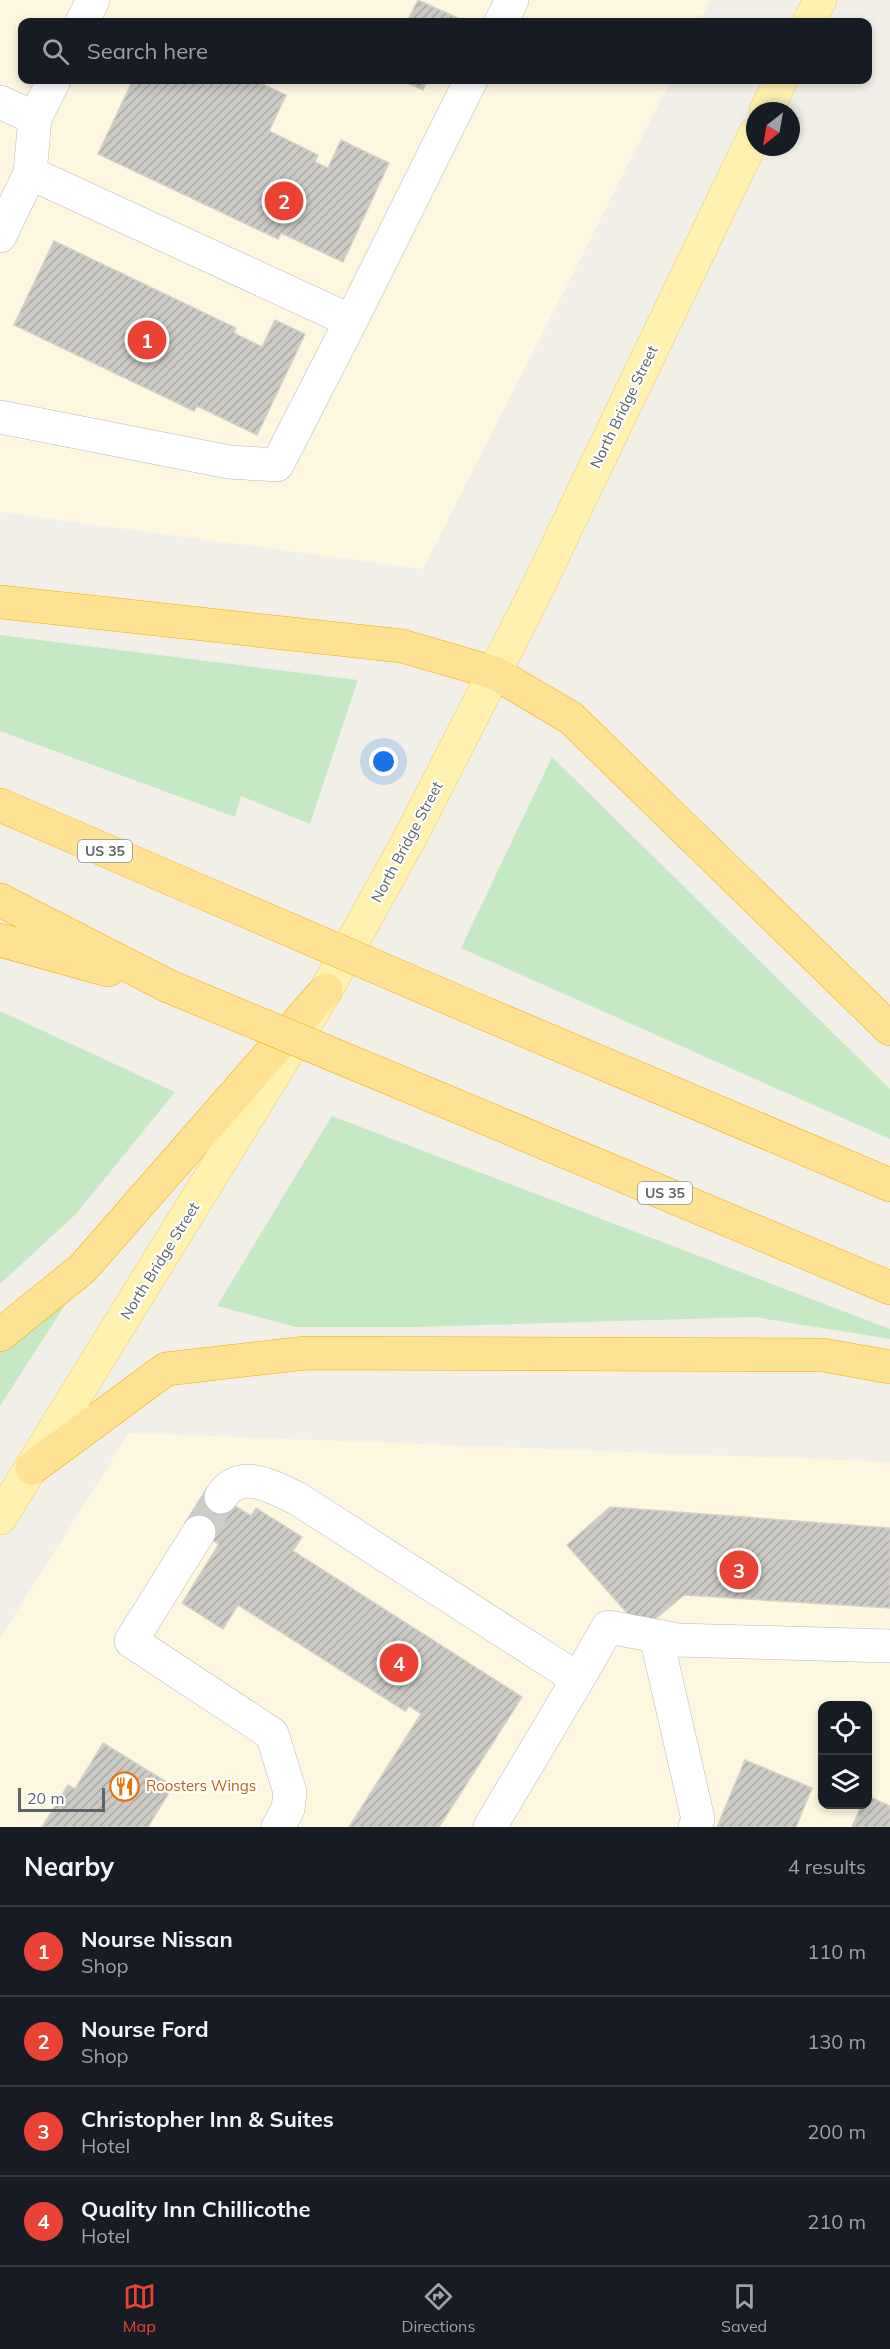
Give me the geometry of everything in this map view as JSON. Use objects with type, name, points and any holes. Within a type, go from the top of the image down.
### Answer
[{"type":"highway","points":[[0,602],[402,646],[495,673],[571,718],[890,1029]]},
{"type":"highway","name":"US 35","points":[[0,806],[890,1185]]},
{"type":"highway","name":"US 35","points":[[0,900],[168,986],[890,1288]]},
{"type":"highway","points":[[0,940],[168,986]]},
{"type":"highway","points":[[0,1335],[83,1268],[326,990]]},
{"type":"highway","points":[[32,1468],[166,1369],[306,1353],[823,1355],[890,1367]]},
{"type":"main road","points":[[811,18],[820,0]]},
{"type":"main road","points":[[770,102],[779,84]]},
{"type":"main road","name":"North Bridge Street","points":[[0,1518],[326,990],[411,836],[495,673],[746,153]]},
{"type":"lane","points":[[84,18],[93,0]]},
{"type":"lane","points":[[503,18],[512,0]]},
{"type":"lane","points":[[0,236],[30,173],[35,118],[52,84]]},
{"type":"lane","points":[[0,417],[229,462],[277,465],[469,84]]},
{"type":"lane","points":[[0,102],[35,118]]},
{"type":"lane","points":[[30,173],[351,321]]},
{"type":"lane","points":[[221,1497],[226,1489],[239,1481],[273,1486],[298,1499],[578,1679]]},
{"type":"lane","points":[[199,1532],[131,1641],[273,1734],[290,1792],[288,1809],[278,1827]]},
{"type":"lane","points":[[490,1827],[608,1627],[678,1640],[890,1646]]},
{"type":"lane","points":[[656,1636],[698,1819],[695,1827]]},
{"type":"shaded area","points":[[0,0],[711,0],[701,18],[18,18],[18,84],[669,84],[423,569],[0,512]]},
{"type":"shaded area","points":[[129,1433],[890,1462],[890,1827],[0,1827],[0,1638]]},
{"type":"green space","points":[[0,635],[358,680],[310,824],[241,796],[235,817],[0,731]]},
{"type":"green space","points":[[552,757],[890,1089],[890,1139],[461,948]]},
{"type":"green space","points":[[0,1011],[175,1092],[76,1214],[0,1284]]},
{"type":"green space","points":[[332,1116],[890,1329],[890,1339],[755,1317],[415,1327],[296,1327],[217,1306]]},
{"type":"green space","points":[[65,1305],[0,1406],[0,1351]]},
{"type":"building","points":[[418,0],[458,18],[409,18]]},
{"type":"building","points":[[131,84],[263,84],[286,95],[269,131],[318,155],[315,162],[328,168],[341,140],[389,163],[343,262],[281,233],[278,239],[98,154]]},
{"type":"building","points":[[410,84],[426,84],[423,90]]},
{"type":"building","points":[[54,241],[236,328],[234,333],[262,347],[275,320],[305,334],[257,435],[197,406],[194,411],[14,325]]},
{"type":"building","points":[[207,1488],[251,1516],[256,1508],[302,1537],[293,1551],[522,1697],[439,1827],[349,1827],[421,1714],[409,1706],[405,1711],[238,1605],[223,1629],[182,1603],[219,1544],[185,1523]]},
{"type":"building","points":[[610,1507],[890,1528],[890,1608],[684,1595],[642,1630],[567,1545]]},
{"type":"building","name":"Roosters Wings","points":[[103,1743],[173,1786],[148,1827],[42,1827],[68,1785],[75,1789]]},
{"type":"building","points":[[745,1760],[812,1788],[796,1827],[717,1827]]},
{"type":"building","points":[[872,1798],[890,1806],[890,1827],[852,1827],[860,1809],[872,1809]]},
{"type":"tunnel","points":[[199,1532],[221,1497]]},
{"type":"place","name":"Nourse Ford","points":[[284,201]]},
{"type":"place","name":"Nourse Nissan","points":[[147,340]]},
{"type":"place","name":"Christopher Inn & Suites","points":[[739,1570]]},
{"type":"place","name":"Quality Inn Chillicothe","points":[[399,1663]]},
{"type":"place","name":"Roosters Wings","points":[[125,1786]]}]
